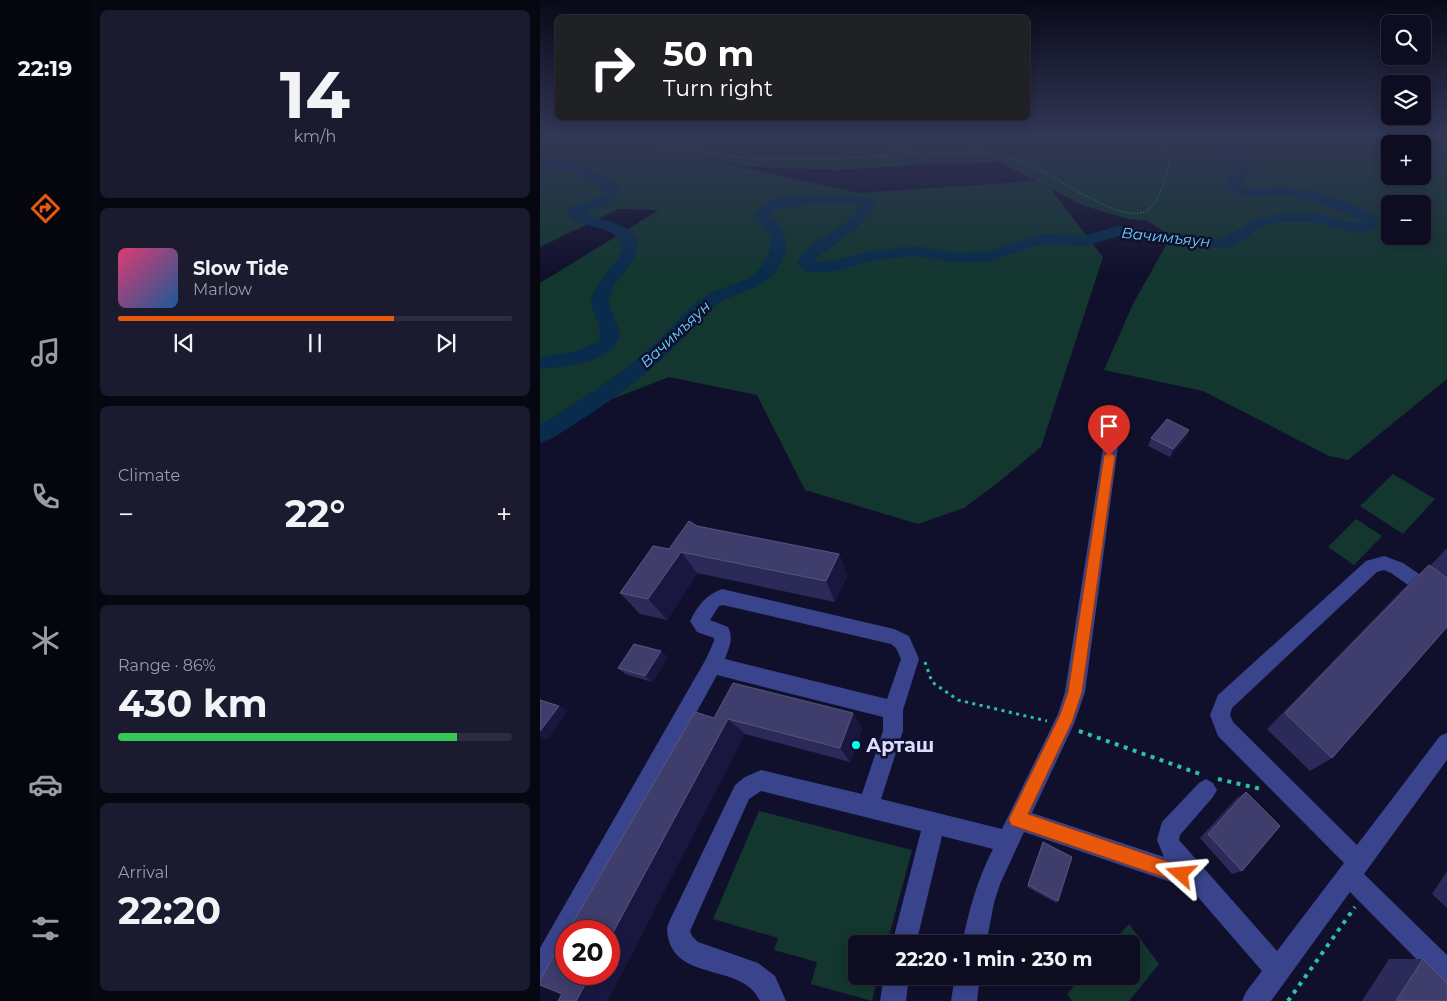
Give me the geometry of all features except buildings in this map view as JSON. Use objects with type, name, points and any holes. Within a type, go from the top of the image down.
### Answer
[{"type":"lane","points":[[976,935],[984,896],[1006,841],[1063,725],[1075,692],[1115,416]]},
{"type":"lane","points":[[1447,603],[1397,568],[1384,563],[1372,566],[1225,702],[1220,715],[1225,729],[1354,868],[1366,892],[1447,972]]},
{"type":"lane","points":[[540,972],[713,665],[723,641],[722,633],[703,626],[699,621],[713,601],[722,597],[894,637],[903,642],[910,659],[893,710],[893,730],[868,807]]},
{"type":"lane","points":[[713,665],[893,710]]},
{"type":"lane","points":[[1255,1001],[1447,743]]},
{"type":"lane","points":[[773,1001],[766,985],[749,972],[691,952],[682,944],[678,931],[742,792],[752,784],[761,780],[1006,841]]},
{"type":"lane","points":[[1209,782],[1170,830],[1168,840],[1172,850],[1278,970]]},
{"type":"lane","points":[[1017,819],[1198,880]]},
{"type":"lane","points":[[906,935],[934,823]]},
{"type":"lane","points":[[893,1001],[895,985]]},
{"type":"lane","points":[[964,1001],[967,985]]},
{"type":"path","points":[[1056,181],[1103,203],[1129,212],[1142,213],[1148,210],[1161,192],[1164,181]]},
{"type":"path","points":[[905,646],[923,656],[932,682],[958,700],[1063,725],[1209,782],[1263,789]]},
{"type":"path","points":[[1288,1001],[1366,892]]},
{"type":"green space","points":[[540,181],[802,181],[859,193],[1035,181],[1381,181],[1381,185],[1431,185],[1431,181],[1447,181],[1447,379],[1348,460],[1329,456],[1203,391],[1104,370],[1133,304],[1171,236],[1147,221],[1128,219],[1082,205],[1050,188],[1103,257],[1041,447],[964,508],[918,524],[805,490],[757,395],[669,377],[540,427],[540,283],[659,210],[619,209],[540,247]]},
{"type":"green space","points":[[1393,474],[1435,499],[1403,534],[1360,506]]},
{"type":"green space","points":[[1356,519],[1382,536],[1354,565],[1328,547]]},
{"type":"green space","points":[[759,811],[912,850],[889,935],[848,935],[848,985],[876,985],[872,1001],[811,984],[817,962],[774,950],[778,938],[713,919]]},
{"type":"green space","points":[[1129,924],[1137,935],[1119,935]]},
{"type":"green space","points":[[1140,939],[1159,964],[1129,1001],[1072,1001],[1067,994],[1075,985],[1140,985]]},
{"type":"waterway","name":"Вачимъяун","points":[[540,363],[590,354],[600,350],[610,338],[609,324],[599,301],[606,286],[627,255],[629,241],[618,230],[575,215],[574,212],[585,206],[602,202],[611,196],[614,190],[602,181]]},
{"type":"waterway","name":"Вачимъяун","points":[[540,435],[623,381],[654,356],[709,301],[724,293],[757,281],[763,276],[774,260],[779,242],[775,229],[762,214],[767,208],[775,204],[796,200],[856,200],[868,202],[869,206],[857,221],[809,255],[805,262],[810,267],[835,266],[871,256],[915,251],[958,258],[987,257],[1031,242],[1047,239],[1085,241],[1118,231],[1224,244],[1253,226],[1267,220],[1283,218],[1314,218],[1356,228],[1369,225],[1369,218],[1347,207],[1291,192],[1242,191],[1236,189],[1232,184],[1235,181]]},
{"type":"place","name":"Арташ","points":[[856,745]]},
{"type":"route","points":[[1109,456],[1075,692],[1067,717],[1017,819],[1181,874]]}]
